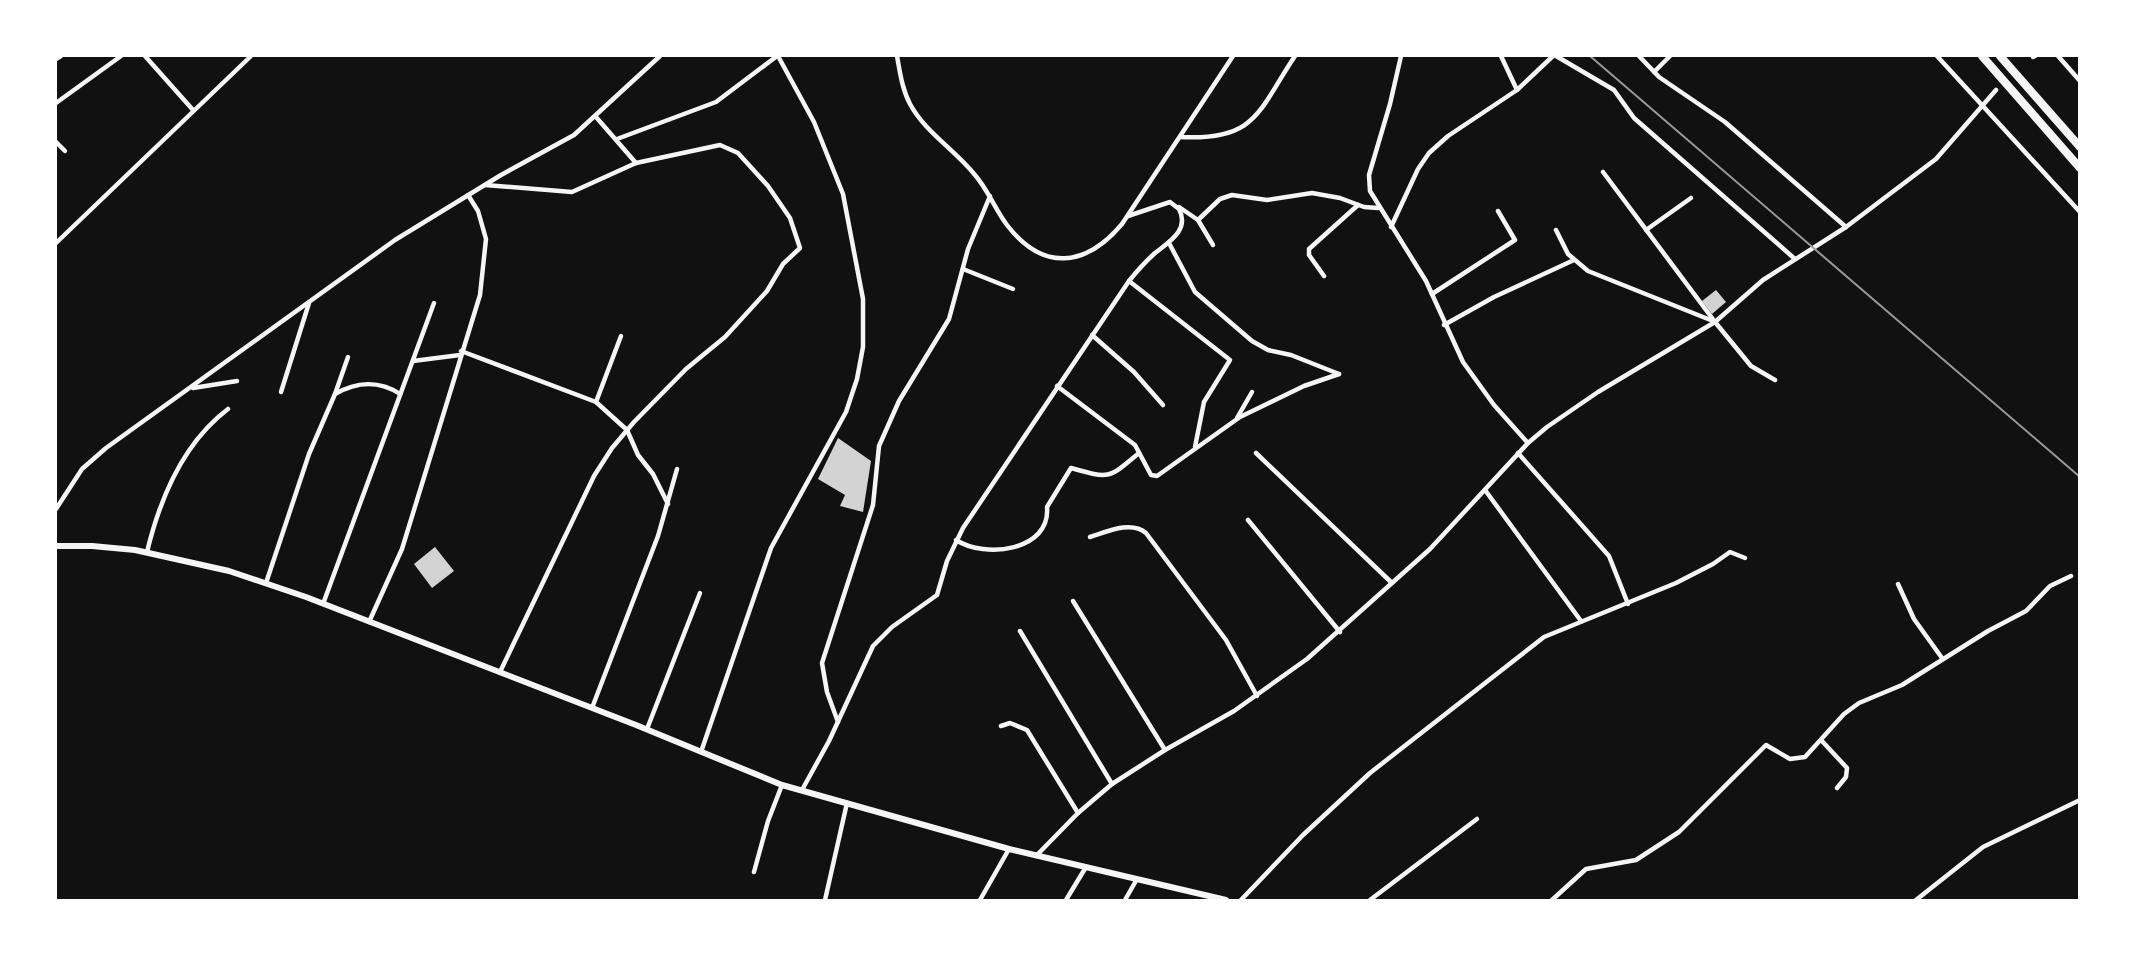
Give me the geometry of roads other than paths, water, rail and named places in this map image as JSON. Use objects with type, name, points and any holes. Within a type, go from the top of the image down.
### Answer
[{"type":"highway","points":[[1982,56],[2079,168]]},
{"type":"highway","points":[[2000,56],[2079,147]]},
{"type":"street","points":[[56,59],[61,56]]},
{"type":"street","points":[[56,103],[121,56]]},
{"type":"street","points":[[146,56],[193,110]]},
{"type":"street","points":[[56,243],[251,56]]},
{"type":"street","points":[[56,509],[74,479],[97,454],[395,240],[485,185],[562,143],[596,117],[660,56]]},
{"type":"street","points":[[617,140],[722,99],[777,56],[814,122],[843,194],[863,299],[863,347],[857,380],[846,412],[771,548],[701,752]]},
{"type":"street","points":[[897,56],[904,90],[913,110],[969,168],[990,196],[1007,225],[1027,244],[1043,253],[1068,259],[1087,255],[1099,248],[1128,216],[1233,56]]},
{"type":"street","points":[[1180,136],[1220,137],[1246,124],[1269,99],[1295,56]]},
{"type":"street","points":[[1401,56],[1390,104],[1369,175],[1370,191],[1378,208],[1421,272],[1444,325],[1473,377],[1528,443]]},
{"type":"street","points":[[1501,56],[1517,90]]},
{"type":"street","points":[[1391,227],[1428,153],[1448,136],[1517,90],[1555,56],[1614,90],[1634,118],[1795,259]]},
{"type":"street","points":[[1639,56],[1654,72],[1725,122],[1846,227]]},
{"type":"street","points":[[1654,72],[1670,56]]},
{"type":"street","points":[[1937,56],[2079,212]]},
{"type":"street","points":[[2058,56],[2079,81]]},
{"type":"street","points":[[1036,856],[1078,813],[1112,784],[1257,696],[1340,632],[1430,549],[1528,443],[1582,402],[1715,322],[1763,280],[1846,227],[1936,159],[1995,90]]},
{"type":"street","points":[[596,117],[636,163]]},
{"type":"street","points":[[56,142],[65,151]]},
{"type":"street","points":[[485,185],[572,192],[636,163],[709,146],[730,148],[743,157],[781,203],[795,228],[800,248],[783,264],[767,291],[725,337],[686,369],[627,429],[594,476],[500,672]]},
{"type":"street","points":[[1603,172],[1715,322],[1751,366],[1775,380]]},
{"type":"street","points":[[1198,220],[1220,199],[1232,195],[1267,200],[1312,193],[1378,208]]},
{"type":"street","points":[[369,622],[402,549],[480,295],[486,248],[482,220],[468,195]]},
{"type":"street","points":[[838,722],[827,692],[822,663],[873,505],[879,446],[899,401],[949,319],[963,269],[990,196]]},
{"type":"street","points":[[1646,230],[1691,198]]},
{"type":"street","points":[[1128,216],[1163,203],[1177,206],[1198,220],[1213,245]]},
{"type":"street","points":[[1324,276],[1309,255],[1309,249],[1358,205]]},
{"type":"street","points":[[802,790],[879,639],[937,595],[956,540],[1129,281],[1169,243],[1181,226],[1182,216],[1177,206]]},
{"type":"street","points":[[1432,294],[1515,240],[1498,211]]},
{"type":"street","points":[[1556,230],[1563,246],[1574,260],[1597,275],[1715,322]]},
{"type":"street","points":[[1058,386],[1135,446],[1151,475],[1157,476],[1168,470],[1195,447],[1235,421],[1304,386],[1338,374],[1291,355],[1268,350],[1251,341],[1195,292],[1169,243]]},
{"type":"street","points":[[1444,325],[1494,297],[1574,260]]},
{"type":"street","points":[[963,269],[1013,289]]},
{"type":"street","points":[[1129,281],[1230,360],[1204,402],[1195,447]]},
{"type":"street","points":[[281,392],[309,302]]},
{"type":"street","points":[[323,604],[434,303]]},
{"type":"street","points":[[1092,335],[1134,372],[1163,405]]},
{"type":"street","points":[[596,402],[621,336]]},
{"type":"street","points":[[413,361],[461,353],[596,402],[627,429],[638,455],[653,474],[668,504]]},
{"type":"street","points":[[266,583],[309,454],[348,357]]},
{"type":"street","points":[[190,388],[237,381]]},
{"type":"street","points":[[335,394],[352,386],[372,384],[387,387],[400,394]]},
{"type":"street","points":[[1235,421],[1252,392]]},
{"type":"street","points":[[147,552],[162,501],[181,463],[205,430],[228,409]]},
{"type":"street","points":[[956,540],[973,549],[985,551],[1022,545],[1039,529],[1047,514],[1047,507],[1071,468],[1106,476],[1115,473],[1139,453]]},
{"type":"street","points":[[1256,453],[1392,584]]},
{"type":"street","points":[[1518,453],[1609,556],[1628,604]]},
{"type":"street","points":[[592,708],[668,504],[677,469]]},
{"type":"street","points":[[1485,490],[1557,585],[1581,621]]},
{"type":"street","points":[[1248,520],[1340,632]]},
{"type":"street","points":[[1089,537],[1122,528],[1139,528],[1146,533],[1226,640],[1257,696]]},
{"type":"street","points":[[56,546],[103,546],[147,552],[212,566],[266,583],[500,672],[782,785],[1036,856],[1212,899],[1226,900]]},
{"type":"street","points":[[1241,900],[1325,813],[1392,754],[1544,637],[1628,604],[1695,574],[1730,552],[1745,558]]},
{"type":"street","points":[[1552,900],[1586,869],[1636,860],[1670,839],[1766,745],[1790,759],[1809,754],[1844,714],[1859,703],[1902,685],[1942,658],[2026,611],[2050,586],[2071,576]]},
{"type":"street","points":[[1898,584],[1914,619],[1942,658]]},
{"type":"street","points":[[647,729],[700,593]]},
{"type":"street","points":[[1073,601],[1165,750]]},
{"type":"street","points":[[1020,631],[1112,784]]},
{"type":"street","points":[[1001,726],[1010,723],[1027,730],[1078,813]]},
{"type":"street","points":[[1821,740],[1847,768],[1846,777],[1837,788]]},
{"type":"street","points":[[754,872],[768,821],[782,785]]},
{"type":"street","points":[[1916,900],[1983,847],[2079,800]]},
{"type":"street","points":[[825,900],[847,803]]},
{"type":"street","points":[[1370,900],[1477,819]]},
{"type":"street","points":[[980,900],[1009,849]]},
{"type":"street","points":[[1066,900],[1086,867]]},
{"type":"street","points":[[1125,900],[1137,879]]},
{"type":"railway","points":[[1590,56],[2080,477]]}]
